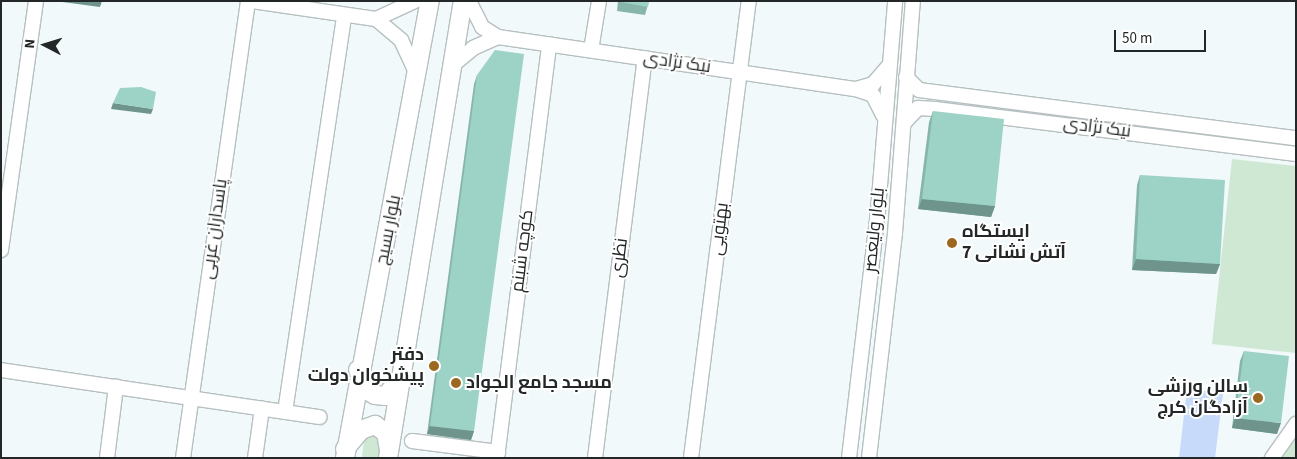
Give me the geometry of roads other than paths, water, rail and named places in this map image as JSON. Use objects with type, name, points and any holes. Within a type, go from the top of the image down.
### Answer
[{"type":"main road","name":"بلوار بسیج","points":[[345,454],[358,370],[418,81],[430,1]]},
{"type":"main road","name":"بلوار بسیج","points":[[389,455],[463,1]]},
{"type":"main road","points":[[358,370],[368,391],[375,395],[386,396],[403,374]]},
{"type":"main road","points":[[345,454],[361,430],[374,426],[386,433],[389,455]]},
{"type":"street","points":[[1,250],[36,1]]},
{"type":"street","name":"پاسداران غربی","points":[[183,458],[248,1]]},
{"type":"street","points":[[252,1],[376,20],[415,1]]},
{"type":"street","points":[[469,1],[482,27],[498,37]]},
{"type":"street","points":[[591,50],[599,1]]},
{"type":"street","name":"بهتویی","points":[[691,458],[749,1]]},
{"type":"street","name":"بلوار ولیعصر","points":[[849,458],[872,269],[895,1]]},
{"type":"street","name":"بلوار ولیعصر","points":[[869,458],[891,271],[913,1]]},
{"type":"street","points":[[284,412],[344,15]]},
{"type":"street","points":[[376,20],[410,53],[418,81]]},
{"type":"street","points":[[453,65],[473,48],[498,37]]},
{"type":"street","name":"نیک نژادی","points":[[498,37],[856,89]]},
{"type":"street","name":"کوچه شبنم","points":[[497,455],[550,44]]},
{"type":"street","name":"نظری","points":[[595,458],[645,58]]},
{"type":"street","points":[[856,89],[873,84],[888,67]]},
{"type":"street","points":[[904,123],[918,108],[913,98],[919,90],[906,77]]},
{"type":"street","points":[[856,89],[879,101],[884,119]]},
{"type":"street","name":"نیک نژادی","points":[[919,90],[1296,138]]},
{"type":"street","points":[[996,100],[996,115]]},
{"type":"street","name":"نیک نژادی","points":[[918,108],[996,115],[1296,154]]},
{"type":"street","points":[[1181,139],[1182,124]]},
{"type":"street","points":[[872,269],[879,284],[888,281],[891,271]]},
{"type":"street","points":[[868,299],[880,289],[886,292],[888,302]]},
{"type":"street","points":[[1,370],[320,417]]},
{"type":"street","points":[[107,458],[116,387]]},
{"type":"street","points":[[255,458],[262,408]]},
{"type":"street","points":[[1272,458],[1296,424]]},
{"type":"street","points":[[412,441],[497,455]]},
{"type":"water","points":[[1187,389],[1223,393],[1215,458],[1179,458]]},
{"type":"place","name":"ایستگاه آتش نشانی 7","points":[[952,243]]},
{"type":"place","name":"دفتر پیشخوان دولت","points":[[434,366]]},
{"type":"place","name":"مسجد جامع الجواد","points":[[456,383]]},
{"type":"place","name":"سالن ورزشی آزادگان کرج","points":[[1258,398]]}]
